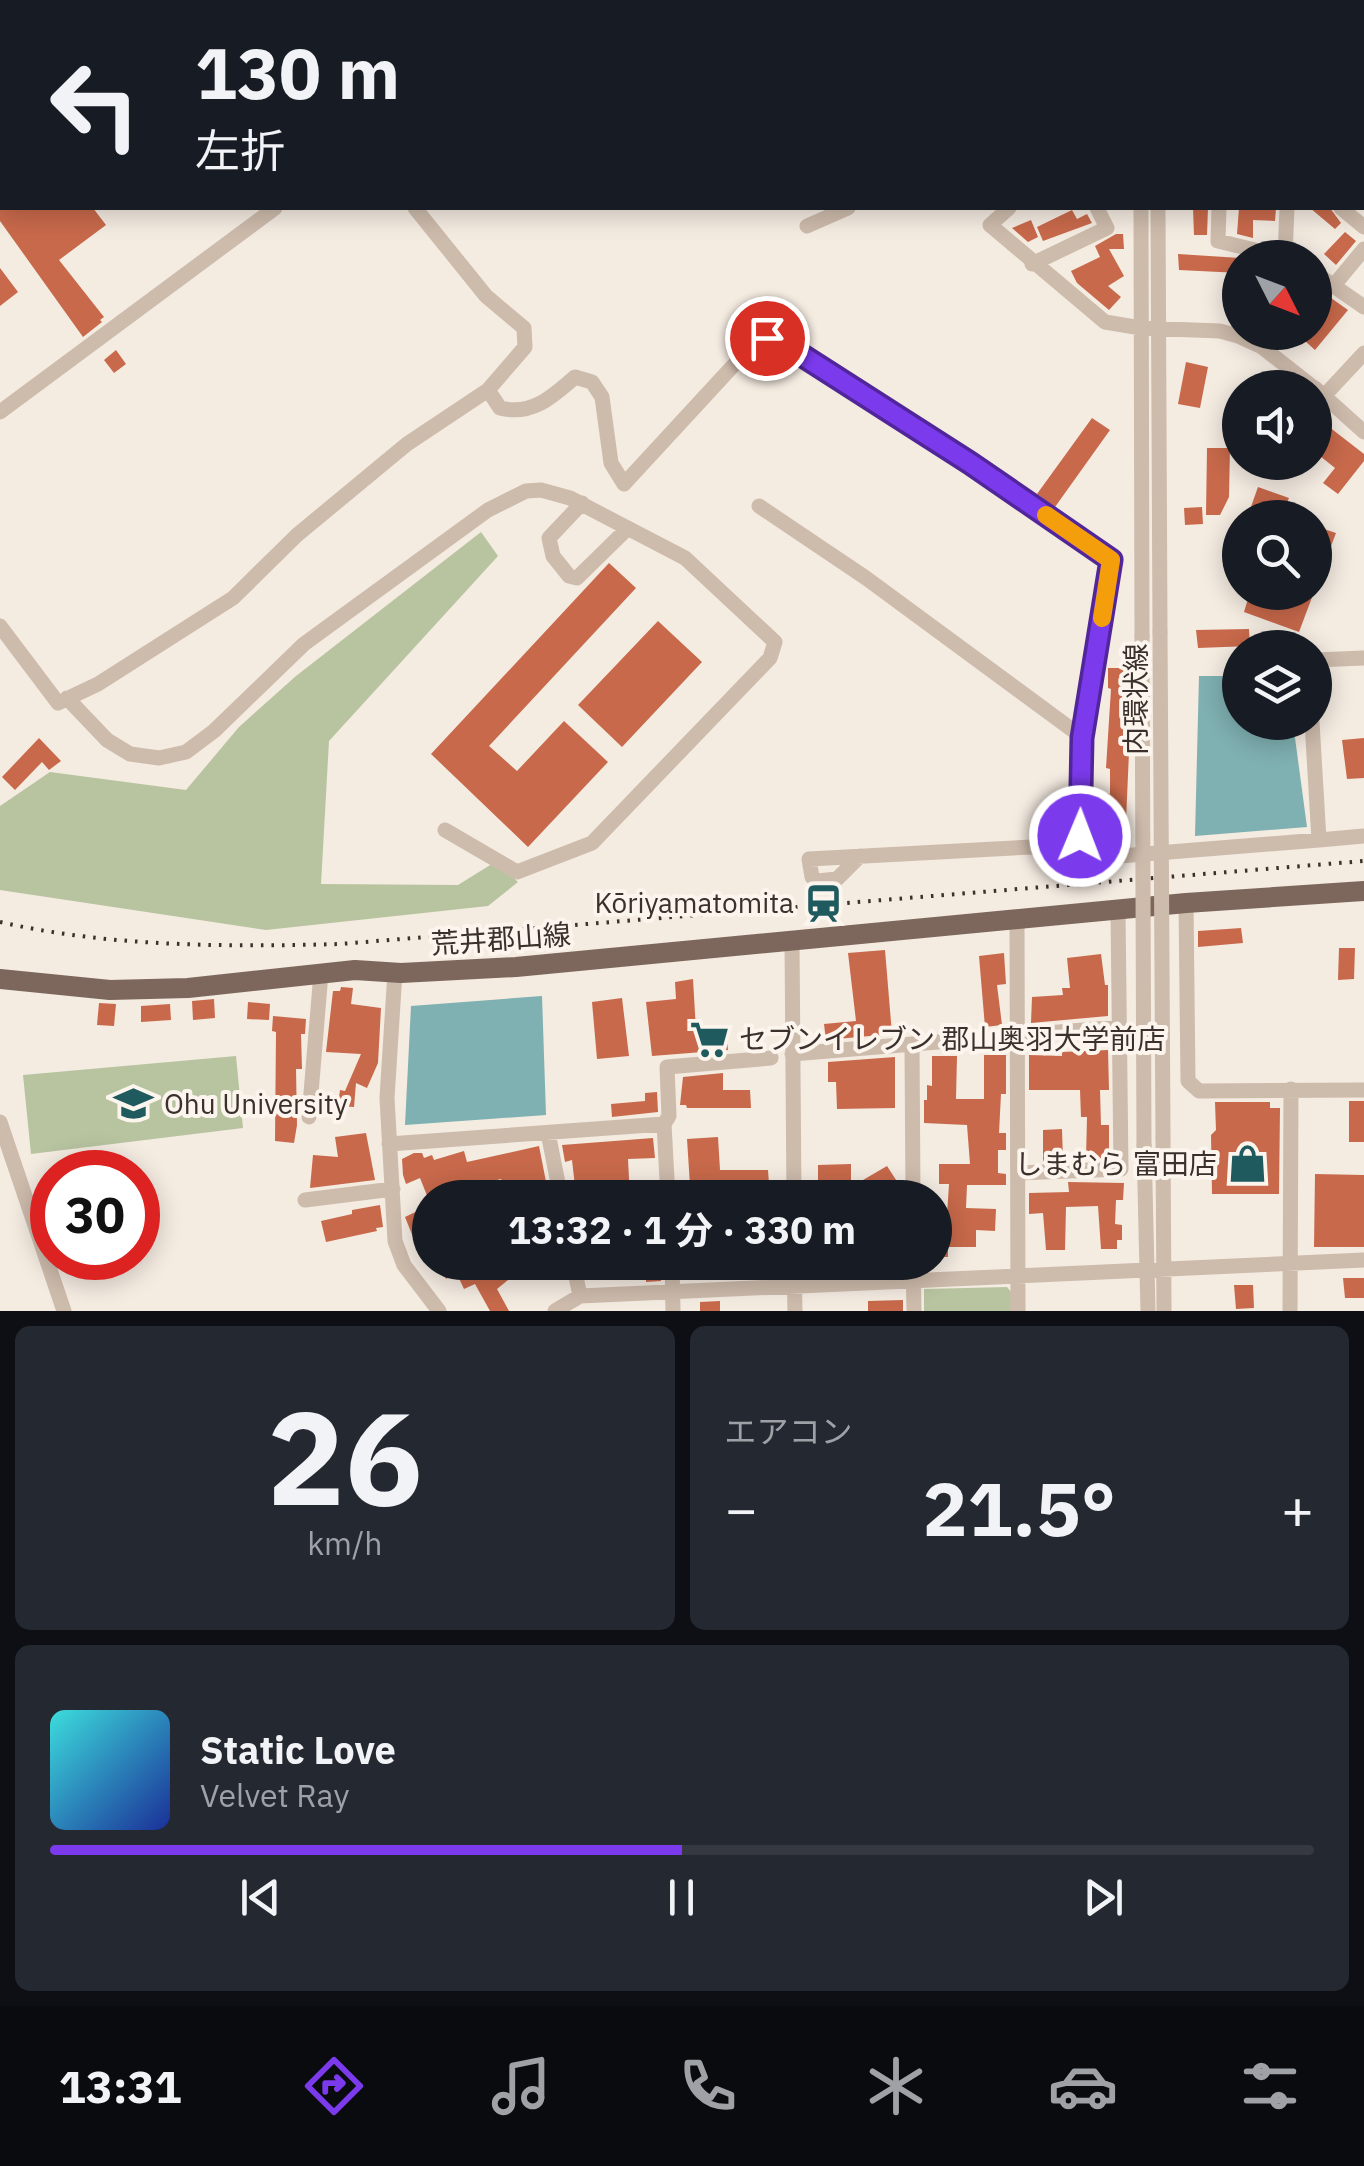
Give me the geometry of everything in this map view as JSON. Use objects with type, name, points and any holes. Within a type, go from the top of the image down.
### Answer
[{"type":"main road","name":"荒井郡山線","points":[[0,979],[110,990],[188,988],[321,973],[516,967],[1017,918],[1364,891]]},
{"type":"street","points":[[0,412],[273,210]]},
{"type":"street","points":[[63,700],[98,684],[233,598],[297,535],[380,467],[488,390],[525,346],[524,328],[486,296],[418,210]]},
{"type":"street","points":[[807,226],[840,210]]},
{"type":"street","points":[[1007,210],[990,225],[1105,322],[1150,329],[1220,331],[1262,346],[1292,370]]},
{"type":"street","points":[[1032,264],[1107,228],[1098,210]]},
{"type":"street","name":"内環状線","points":[[1141,210],[1150,329],[1160,632],[1163,1138],[1156,1268]]},
{"type":"street","name":"内環状線","points":[[1158,210],[1150,329],[1142,636],[1144,1146],[1164,1311]]},
{"type":"street","points":[[1218,210],[1218,241],[1222,242]]},
{"type":"street","points":[[1286,210],[1287,240]]},
{"type":"street","points":[[1343,210],[1364,227]]},
{"type":"street","points":[[1336,284],[1364,249]]},
{"type":"street","points":[[1332,282],[1364,307]]},
{"type":"street","points":[[488,390],[500,408],[516,412],[550,400],[575,377],[592,382],[602,397],[611,463],[624,484],[755,342],[778,340],[970,463],[1111,560],[1082,738],[1080,836],[1065,859]]},
{"type":"street","points":[[1332,379],[1364,352]]},
{"type":"street","points":[[1332,403],[1364,432]]},
{"type":"street","points":[[0,626],[63,700],[107,740],[130,754],[159,758],[186,752],[214,731],[304,644],[504,500],[541,490],[582,503],[695,564],[775,642],[772,654],[588,846],[518,872],[444,830]]},
{"type":"street","points":[[582,503],[549,538],[553,556],[570,576],[577,578],[588,570],[628,528]]},
{"type":"street","points":[[760,506],[866,578],[1082,738]]},
{"type":"street","points":[[1332,659],[1364,658]]},
{"type":"street","points":[[1313,740],[1320,840]]},
{"type":"street","points":[[860,856],[1032,846],[1065,859],[1364,836]]},
{"type":"street","points":[[1186,903],[1188,1081],[1199,1091],[1364,1090]]},
{"type":"street","points":[[1018,1173],[1121,1169],[1118,911]]},
{"type":"street","points":[[1017,918],[1018,1311]]},
{"type":"street","points":[[792,941],[794,1180]]},
{"type":"street","points":[[394,972],[387,1098],[399,1254],[438,1311]]},
{"type":"street","points":[[309,1117],[321,973]]},
{"type":"street","points":[[792,1054],[1120,1027]]},
{"type":"street","points":[[912,1044],[913,1180]]},
{"type":"street","points":[[667,1180],[664,1124],[669,1116],[667,1068],[771,1058]]},
{"type":"street","points":[[1290,1311],[1291,1090]]},
{"type":"street","points":[[0,1122],[64,1311]]},
{"type":"street","points":[[389,1144],[664,1124]]},
{"type":"street","points":[[548,1132],[557,1180]]},
{"type":"street","points":[[305,1200],[393,1190]]},
{"type":"street","points":[[952,1272],[1018,1274],[1364,1260]]},
{"type":"street","points":[[1148,1311],[1156,1268]]},
{"type":"street","points":[[577,1280],[580,1296]]},
{"type":"street","points":[[673,1280],[673,1311]]},
{"type":"street","points":[[794,1280],[794,1311]]},
{"type":"street","points":[[555,1311],[580,1296],[794,1286],[842,1280]]},
{"type":"street","points":[[913,1280],[914,1311]]},
{"type":"green space","points":[[481,532],[498,556],[329,741],[321,884],[458,885],[495,862],[518,882],[488,906],[266,930],[0,890],[0,806],[50,772],[186,790],[239,727],[296,676]]},
{"type":"green space","points":[[236,1056],[243,1128],[64,1150],[31,1150],[23,1075]]},
{"type":"green space","points":[[1007,1287],[1012,1293],[1014,1311],[924,1311],[924,1289]]},
{"type":"water","points":[[1199,676],[1222,676],[1222,740],[1295,740],[1307,827],[1195,836]]},
{"type":"water","points":[[542,996],[546,1115],[405,1125],[411,1006]]},
{"type":"building","points":[[0,210],[95,210],[106,225],[59,260],[104,317],[102,322],[83,337],[0,221]]},
{"type":"building","points":[[1072,210],[1077,219],[1087,214],[1092,223],[1043,241],[1037,227]]},
{"type":"building","points":[[1193,210],[1208,210],[1207,235],[1194,235]]},
{"type":"building","points":[[1239,210],[1276,210],[1275,221],[1253,220],[1253,238],[1237,234]]},
{"type":"building","points":[[1312,210],[1331,210],[1341,223],[1335,229]]},
{"type":"building","points":[[1031,220],[1038,237],[1028,242],[1012,228]]},
{"type":"building","points":[[1345,232],[1356,241],[1336,265],[1332,261],[1332,246]]},
{"type":"building","points":[[1123,234],[1124,249],[1109,249],[1124,276],[1108,286],[1121,297],[1109,310],[1077,283],[1071,271],[1100,257],[1095,246]]},
{"type":"building","points":[[1178,254],[1222,257],[1222,272],[1179,270]]},
{"type":"building","points":[[0,268],[18,292],[0,306]]},
{"type":"building","points":[[1332,299],[1348,310],[1332,329]]},
{"type":"building","points":[[116,350],[126,364],[114,373],[104,360]]},
{"type":"building","points":[[1186,362],[1208,367],[1200,408],[1178,404]]},
{"type":"building","points":[[1092,418],[1110,430],[1055,507],[1037,494]]},
{"type":"building","points":[[1332,429],[1364,454],[1364,461],[1338,494],[1323,483],[1332,480]]},
{"type":"building","points":[[1207,448],[1222,448],[1222,480],[1229,480],[1229,497],[1222,500],[1220,515],[1206,515]]},
{"type":"building","points":[[1258,487],[1289,498],[1288,500],[1253,500]]},
{"type":"building","points":[[1202,507],[1203,524],[1185,525],[1184,508]]},
{"type":"building","points":[[609,563],[636,588],[489,746],[517,771],[564,721],[608,762],[528,847],[431,754]]},
{"type":"building","points":[[1245,610],[1307,610],[1300,630]]},
{"type":"building","points":[[658,621],[702,662],[622,747],[578,705]]},
{"type":"building","points":[[1249,629],[1249,630],[1222,630],[1222,647],[1198,648],[1196,630]]},
{"type":"building","points":[[1108,668],[1127,668],[1125,709],[1130,729],[1125,844],[1117,845],[1105,845],[1107,793],[1110,794],[1110,769],[1106,768],[1111,689]]},
{"type":"building","points":[[39,738],[61,761],[49,770],[42,762],[15,790],[2,777]]},
{"type":"building","points":[[1364,738],[1364,778],[1347,779],[1342,740]]},
{"type":"building","points":[[1241,928],[1243,943],[1198,947],[1198,931]]},
{"type":"building","points":[[1339,948],[1355,948],[1354,979],[1338,980]]},
{"type":"building","points":[[885,950],[892,1034],[826,1040],[824,1024],[856,1021],[848,953]]},
{"type":"building","points":[[1004,953],[1006,984],[997,985],[1002,1025],[985,1027],[979,956]]},
{"type":"building","points":[[1101,954],[1108,985],[1108,1016],[1031,1023],[1032,997],[1063,995],[1062,988],[1070,988],[1067,958]]},
{"type":"building","points":[[693,979],[696,1030],[726,1027],[728,1050],[652,1056],[646,1002],[676,999],[675,982]]},
{"type":"building","points":[[341,987],[353,988],[351,1004],[381,1008],[378,1063],[367,1088],[356,1083],[354,1107],[338,1106],[340,1090],[345,1091],[361,1054],[326,1052],[333,991],[340,991]]},
{"type":"building","points":[[622,998],[629,1056],[597,1059],[592,1002]]},
{"type":"building","points":[[214,999],[215,1018],[193,1020],[192,1001]]},
{"type":"building","points":[[248,1002],[270,1004],[269,1020],[247,1019]]},
{"type":"building","points":[[99,1003],[116,1004],[114,1026],[97,1025]]},
{"type":"building","points":[[170,1004],[171,1020],[141,1022],[141,1006]]},
{"type":"building","points":[[273,1016],[306,1019],[305,1034],[301,1034],[302,1069],[296,1069],[294,1143],[275,1141]]},
{"type":"building","points":[[1108,1050],[1109,1090],[1100,1090],[1101,1125],[1109,1125],[1109,1158],[1086,1159],[1087,1117],[1081,1117],[1080,1090],[1029,1090],[1029,1055],[1062,1056],[1062,1052]]},
{"type":"building","points":[[984,1055],[1006,1055],[1006,1094],[1001,1094],[999,1133],[1006,1133],[1006,1150],[998,1150],[998,1173],[1006,1174],[1006,1185],[967,1185],[966,1208],[996,1209],[995,1231],[976,1230],[976,1247],[952,1247],[952,1180],[939,1180],[939,1164],[970,1164],[967,1125],[924,1123],[927,1085],[932,1086],[932,1056],[957,1056],[956,1099],[984,1099]]},
{"type":"building","points":[[895,1057],[895,1108],[837,1109],[836,1082],[828,1082],[828,1062]]},
{"type":"building","points":[[723,1073],[723,1090],[750,1090],[751,1108],[680,1105],[683,1077]]},
{"type":"building","points":[[657,1092],[658,1112],[612,1117],[611,1104],[645,1101],[645,1093]]},
{"type":"building","points":[[1349,1101],[1364,1101],[1364,1142],[1349,1142]]},
{"type":"building","name":"しまむら 富田店","points":[[1215,1102],[1270,1102],[1270,1108],[1280,1108],[1279,1194],[1212,1194]]},
{"type":"building","points":[[1062,1129],[1063,1160],[1043,1161],[1043,1130]]},
{"type":"building","points":[[366,1133],[375,1180],[310,1188],[313,1155],[338,1157],[335,1137]]},
{"type":"building","points":[[718,1137],[720,1170],[768,1170],[769,1180],[690,1180],[687,1139]]},
{"type":"building","points":[[653,1138],[655,1158],[628,1159],[629,1180],[574,1180],[572,1160],[565,1162],[562,1145]]},
{"type":"building","points":[[539,1146],[546,1180],[420,1178],[406,1184],[403,1175],[402,1159],[414,1153],[422,1153],[424,1158],[432,1155],[434,1160],[464,1151],[467,1162]]},
{"type":"building","points":[[851,1164],[851,1180],[818,1180],[818,1165]]},
{"type":"building","points":[[887,1166],[896,1180],[863,1180]]},
{"type":"building","points":[[1315,1174],[1364,1175],[1364,1247],[1314,1247]]},
{"type":"building","points":[[1068,1182],[1124,1183],[1123,1200],[1116,1200],[1115,1224],[1122,1225],[1122,1240],[1117,1240],[1117,1249],[1101,1249],[1098,1206],[1066,1207],[1065,1250],[1046,1250],[1043,1213],[1029,1214],[1029,1193],[1069,1192]]},
{"type":"building","points":[[380,1205],[383,1227],[326,1242],[321,1221]]},
{"type":"building","points":[[412,1214],[412,1234],[405,1217]]},
{"type":"building","points":[[1343,1278],[1364,1278],[1364,1298],[1345,1298]]},
{"type":"building","points":[[460,1280],[508,1280],[497,1289],[509,1311],[490,1311],[475,1284],[464,1289]]},
{"type":"building","points":[[1234,1285],[1253,1285],[1254,1308],[1236,1309]]},
{"type":"building","points":[[903,1300],[903,1311],[868,1311],[868,1301]]},
{"type":"building","points":[[720,1301],[720,1311],[700,1311],[700,1302]]},
{"type":"railway","points":[[0,922],[126,941],[340,944],[1364,861]]},
{"type":"slow traffic","points":[[1046,515],[1111,560],[1102,618]]},
{"type":"place","name":"Kōriyamatomita","points":[[824,903]]},
{"type":"place","name":"セブンイレブン 郡山奥羽大学前店","points":[[709,1039]]},
{"type":"place","name":"Ohu University","points":[[134,1104]]},
{"type":"place","name":"しまむら 富田店","points":[[1247,1164]]},
{"type":"route","points":[[767,338],[778,340],[970,463],[1111,560],[1082,738],[1080,836]]}]
